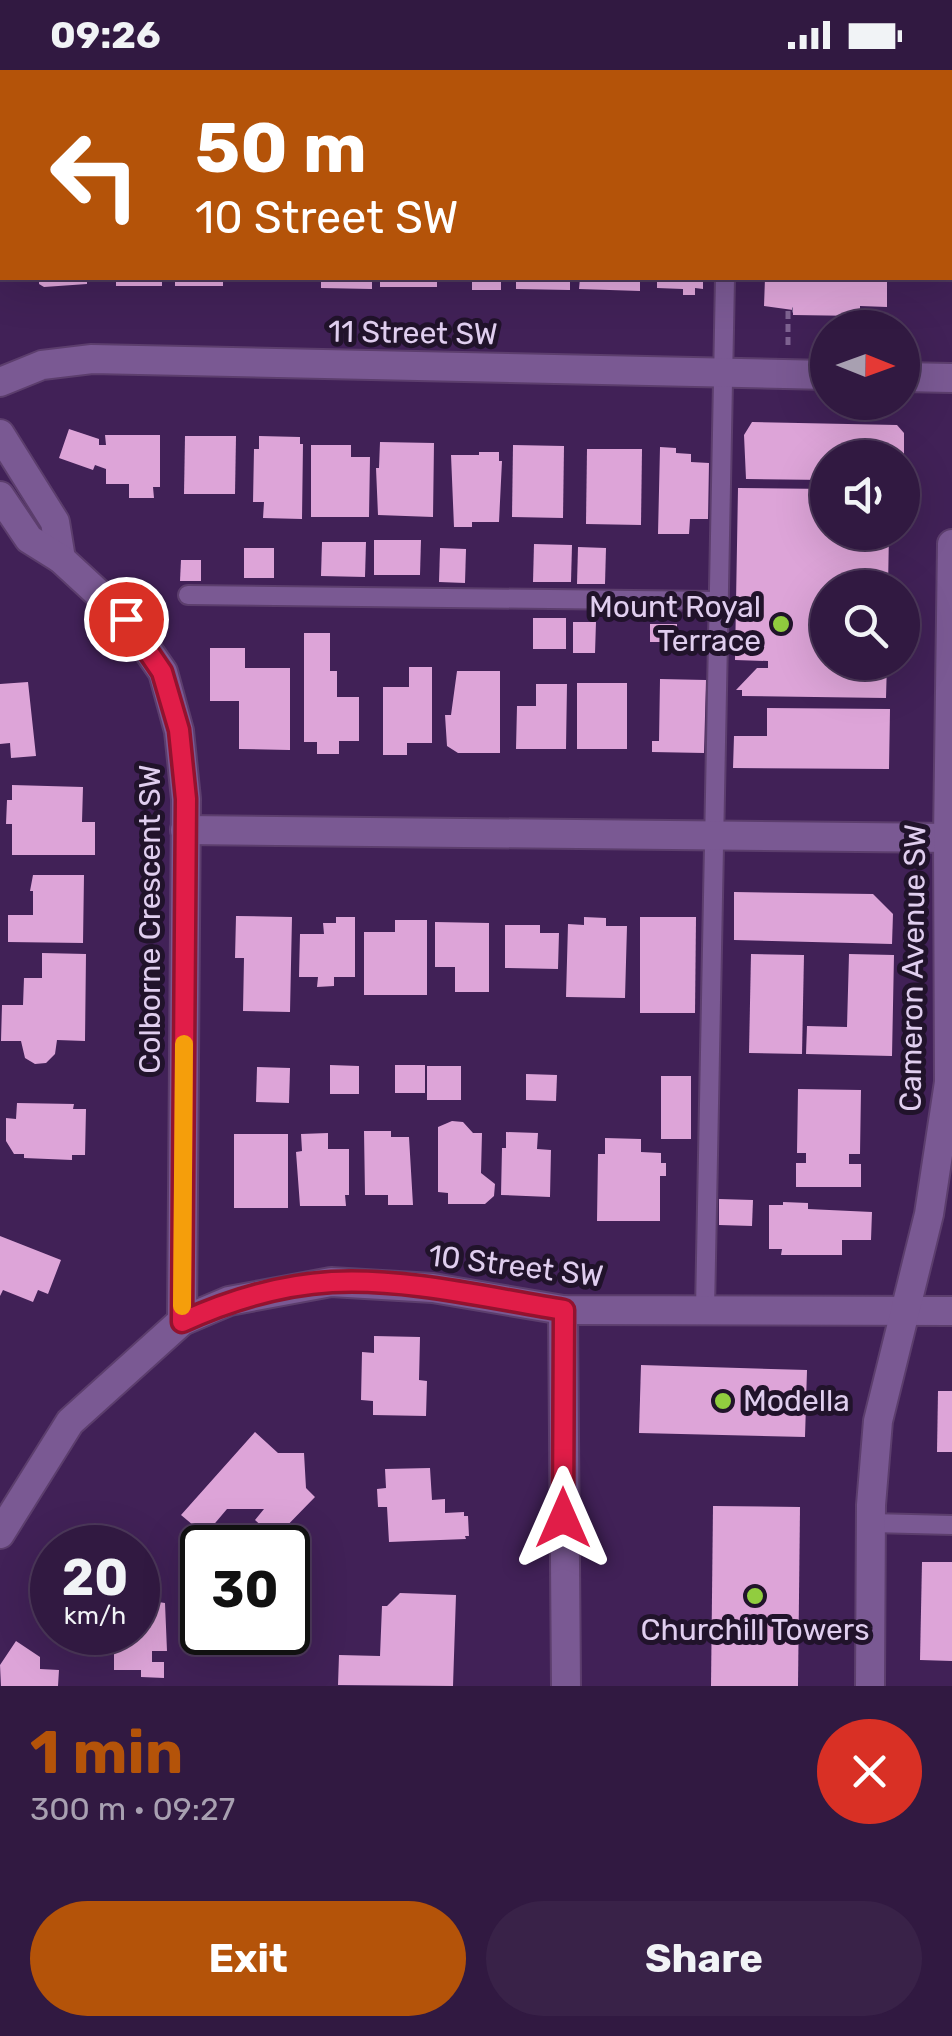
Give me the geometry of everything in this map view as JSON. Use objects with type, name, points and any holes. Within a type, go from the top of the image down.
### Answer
[{"type":"street","name":"11 Street SW","points":[[0,382],[42,365],[92,359],[810,374]]},
{"type":"street","points":[[920,377],[952,378]]},
{"type":"street","points":[[0,434],[55,522],[61,559]]},
{"type":"street","name":"Colborne Crescent SW","points":[[4,505],[29,540],[61,559],[126,619],[162,672],[179,730],[186,799],[182,1322]]},
{"type":"street","name":"Cameron Avenue SW","points":[[870,1686],[871,1523],[878,1421],[929,1214],[951,1072],[952,544]]},
{"type":"street","points":[[186,830],[950,838]]},
{"type":"street","name":"10 Street SW","points":[[0,1534],[70,1422],[182,1322],[228,1301],[331,1282],[432,1288],[564,1310],[952,1312]]},
{"type":"street","points":[[564,1310],[566,1686]]},
{"type":"lane","points":[[706,1310],[725,280]]},
{"type":"lane","points":[[188,595],[718,600]]},
{"type":"lane","points":[[871,1523],[952,1525]]},
{"type":"path","points":[[788,345],[788,310],[794,310]]},
{"type":"building","points":[[39,280],[87,280],[87,284],[39,284]]},
{"type":"building","points":[[116,280],[162,280],[162,286],[116,286]]},
{"type":"building","points":[[175,280],[223,280],[223,286],[175,286]]},
{"type":"building","points":[[321,280],[372,280],[372,289],[321,288]]},
{"type":"building","points":[[380,280],[437,280],[437,287],[380,287]]},
{"type":"building","points":[[472,280],[501,280],[501,290],[472,290]]},
{"type":"building","points":[[516,280],[570,280],[570,290],[516,289]]},
{"type":"building","points":[[580,280],[640,280],[640,291],[579,289]]},
{"type":"building","points":[[657,280],[703,280],[703,289],[695,288],[695,295],[683,295],[683,289],[657,288]]},
{"type":"building","points":[[765,280],[887,280],[887,307],[810,310],[810,315],[793,315],[793,310],[764,306]]},
{"type":"building","points":[[752,422],[897,425],[904,440],[810,440],[810,480],[746,479],[744,435]]},
{"type":"building","points":[[69,429],[99,439],[99,445],[106,445],[105,435],[160,435],[160,487],[153,487],[154,498],[129,498],[129,484],[106,484],[106,469],[95,465],[93,470],[59,458]]},
{"type":"building","points":[[185,436],[236,436],[235,494],[184,494]]},
{"type":"building","points":[[259,436],[300,437],[302,519],[263,518],[264,502],[253,502],[254,449],[259,449]]},
{"type":"building","points":[[380,442],[434,443],[433,517],[378,515],[376,468]]},
{"type":"building","points":[[311,445],[351,445],[351,457],[370,457],[369,517],[311,517]]},
{"type":"building","points":[[513,445],[564,446],[563,518],[512,517]]},
{"type":"building","points":[[660,447],[691,454],[691,462],[709,463],[708,519],[690,519],[689,534],[658,534]]},
{"type":"building","points":[[587,449],[642,449],[641,525],[586,524]]},
{"type":"building","points":[[499,452],[502,461],[499,522],[454,527],[451,455]]},
{"type":"building","name":"Mount Royal Terrace","points":[[738,488],[810,489],[810,550],[889,550],[888,570],[810,570],[810,680],[886,680],[886,698],[742,696],[742,690],[736,690],[757,668],[768,668],[768,661],[735,660]]},
{"type":"building","points":[[374,540],[421,540],[420,575],[374,575]]},
{"type":"building","points":[[322,542],[366,542],[365,577],[321,576]]},
{"type":"building","points":[[534,544],[572,545],[571,582],[533,582]]},
{"type":"building","points":[[578,547],[606,548],[605,584],[577,584]]},
{"type":"building","points":[[244,548],[274,548],[274,578],[244,578]]},
{"type":"building","points":[[440,548],[466,549],[465,583],[439,582]]},
{"type":"building","points":[[181,560],[201,560],[201,581],[180,581]]},
{"type":"building","points":[[533,618],[566,618],[566,649],[533,649]]},
{"type":"building","points":[[573,622],[596,622],[595,653],[573,653]]},
{"type":"building","points":[[650,624],[677,624],[677,642],[650,642]]},
{"type":"building","points":[[304,633],[330,633],[330,671],[337,671],[337,697],[359,697],[359,741],[339,741],[339,754],[317,754],[317,742],[304,742]]},
{"type":"building","points":[[210,648],[245,648],[245,668],[290,668],[290,750],[239,749],[239,701],[210,701]]},
{"type":"building","points":[[409,667],[432,667],[432,743],[407,743],[407,755],[383,755],[383,687],[409,687]]},
{"type":"building","points":[[457,671],[500,671],[500,753],[458,753],[447,746],[445,715],[451,715]]},
{"type":"building","points":[[660,679],[706,680],[704,753],[652,752],[652,741],[659,741]]},
{"type":"building","points":[[28,682],[36,756],[11,758],[10,743],[0,744],[0,684]]},
{"type":"building","points":[[577,683],[627,683],[627,749],[577,749]]},
{"type":"building","points":[[536,684],[567,684],[566,749],[516,749],[517,706],[536,706]]},
{"type":"building","points":[[767,708],[890,709],[889,769],[733,768],[734,736],[767,736]]},
{"type":"building","points":[[12,785],[83,787],[82,822],[95,822],[95,855],[12,855],[12,824],[6,824]]},
{"type":"building","points":[[33,875],[84,875],[83,943],[8,942],[8,915],[33,915]]},
{"type":"building","points":[[734,892],[873,894],[893,914],[892,944],[734,940]]},
{"type":"building","points":[[236,916],[292,917],[290,1012],[243,1011],[244,958],[235,958]]},
{"type":"building","points":[[336,917],[355,917],[355,977],[334,977],[334,986],[317,987],[318,977],[299,977],[300,934],[324,934],[323,923],[336,923]]},
{"type":"building","points":[[584,917],[606,918],[606,926],[627,926],[625,998],[566,997],[568,924],[584,925]]},
{"type":"building","points":[[640,917],[696,917],[695,1013],[640,1013]]},
{"type":"building","points":[[395,920],[427,920],[427,995],[364,995],[364,932],[395,932]]},
{"type":"building","points":[[435,922],[489,923],[489,992],[455,992],[455,967],[435,967]]},
{"type":"building","points":[[505,925],[540,925],[540,933],[559,933],[558,969],[505,968]]},
{"type":"building","points":[[42,953],[86,954],[85,1041],[57,1040],[55,1054],[46,1063],[35,1064],[25,1058],[21,1041],[1,1041],[2,1005],[23,1005],[24,978],[42,978]]},
{"type":"building","points":[[751,954],[804,955],[802,1054],[749,1053]]},
{"type":"building","points":[[849,954],[894,955],[892,1056],[806,1054],[807,1026],[847,1027]]},
{"type":"building","points":[[330,1065],[359,1066],[359,1094],[330,1094]]},
{"type":"building","points":[[395,1065],[425,1065],[425,1093],[395,1093]]},
{"type":"building","points":[[427,1066],[461,1066],[461,1100],[427,1100]]},
{"type":"building","points":[[257,1067],[290,1068],[289,1103],[256,1102]]},
{"type":"building","points":[[526,1074],[557,1075],[556,1101],[526,1100]]},
{"type":"building","points":[[661,1076],[691,1076],[691,1139],[661,1139]]},
{"type":"building","points":[[798,1089],[861,1090],[860,1154],[849,1154],[849,1164],[861,1164],[861,1187],[796,1187],[796,1163],[806,1163],[806,1153],[797,1153]]},
{"type":"building","points":[[17,1103],[74,1104],[73,1109],[86,1109],[85,1155],[72,1155],[72,1160],[14,1154],[6,1141],[6,1118],[16,1119]]},
{"type":"building","points":[[452,1121],[463,1122],[473,1133],[482,1133],[481,1173],[495,1184],[494,1196],[485,1204],[448,1204],[448,1193],[438,1192],[438,1127]]},
{"type":"building","points":[[364,1131],[391,1131],[391,1137],[409,1137],[413,1205],[388,1205],[388,1195],[365,1195]]},
{"type":"building","points":[[506,1132],[538,1133],[537,1149],[551,1150],[550,1197],[501,1195]]},
{"type":"building","points":[[328,1133],[328,1149],[349,1149],[346,1206],[300,1206],[296,1152],[302,1151],[301,1134]]},
{"type":"building","points":[[234,1134],[288,1134],[288,1208],[234,1208]]},
{"type":"building","points":[[605,1138],[641,1139],[641,1152],[661,1153],[666,1176],[660,1176],[660,1221],[597,1221],[598,1154],[605,1154]]},
{"type":"building","points":[[719,1199],[753,1200],[752,1226],[719,1225]]},
{"type":"building","points":[[808,1203],[808,1209],[872,1212],[871,1240],[842,1240],[842,1255],[781,1255],[782,1249],[769,1249],[769,1205]]},
{"type":"building","points":[[0,1236],[61,1260],[48,1294],[38,1290],[33,1302],[3,1290],[0,1296]]},
{"type":"building","points":[[374,1336],[420,1337],[419,1380],[427,1381],[426,1416],[373,1415],[373,1401],[361,1400],[362,1352],[374,1353]]},
{"type":"building","name":"Modella","points":[[641,1365],[807,1370],[805,1437],[639,1433]]},
{"type":"building","points":[[938,1391],[952,1391],[952,1452],[937,1452]]},
{"type":"building","points":[[255,1432],[278,1453],[304,1453],[306,1488],[315,1497],[288,1525],[261,1525],[255,1520],[264,1509],[227,1509],[213,1525],[193,1525],[181,1515]]},
{"type":"building","points":[[430,1468],[432,1500],[445,1499],[445,1513],[464,1512],[468,1516],[469,1536],[389,1542],[387,1507],[378,1507],[377,1489],[386,1488],[385,1469]]},
{"type":"building","name":"Churchill Towers","points":[[713,1506],[800,1507],[798,1686],[711,1686]]},
{"type":"building","points":[[922,1562],[952,1562],[952,1661],[920,1660]]},
{"type":"building","points":[[400,1593],[456,1595],[453,1686],[338,1685],[339,1655],[380,1656],[382,1606]]},
{"type":"building","points":[[160,1602],[165,1603],[167,1651],[160,1651]]},
{"type":"building","points":[[16,1641],[30,1650],[30,1655],[40,1657],[40,1669],[59,1670],[58,1686],[1,1686],[0,1665]]},
{"type":"building","points":[[114,1655],[152,1655],[152,1662],[164,1662],[164,1678],[141,1677],[141,1670],[114,1670]]},
{"type":"slow traffic","points":[[182,1306],[184,1044]]},
{"type":"place","name":"Mount Royal Terrace","points":[[781,624]]},
{"type":"place","name":"Modella","points":[[723,1401]]},
{"type":"place","name":"Churchill Towers","points":[[755,1596]]},
{"type":"route","points":[[126,619],[162,672],[179,730],[186,799],[182,1322],[228,1301],[331,1282],[432,1288],[564,1310],[563,1518]]}]
